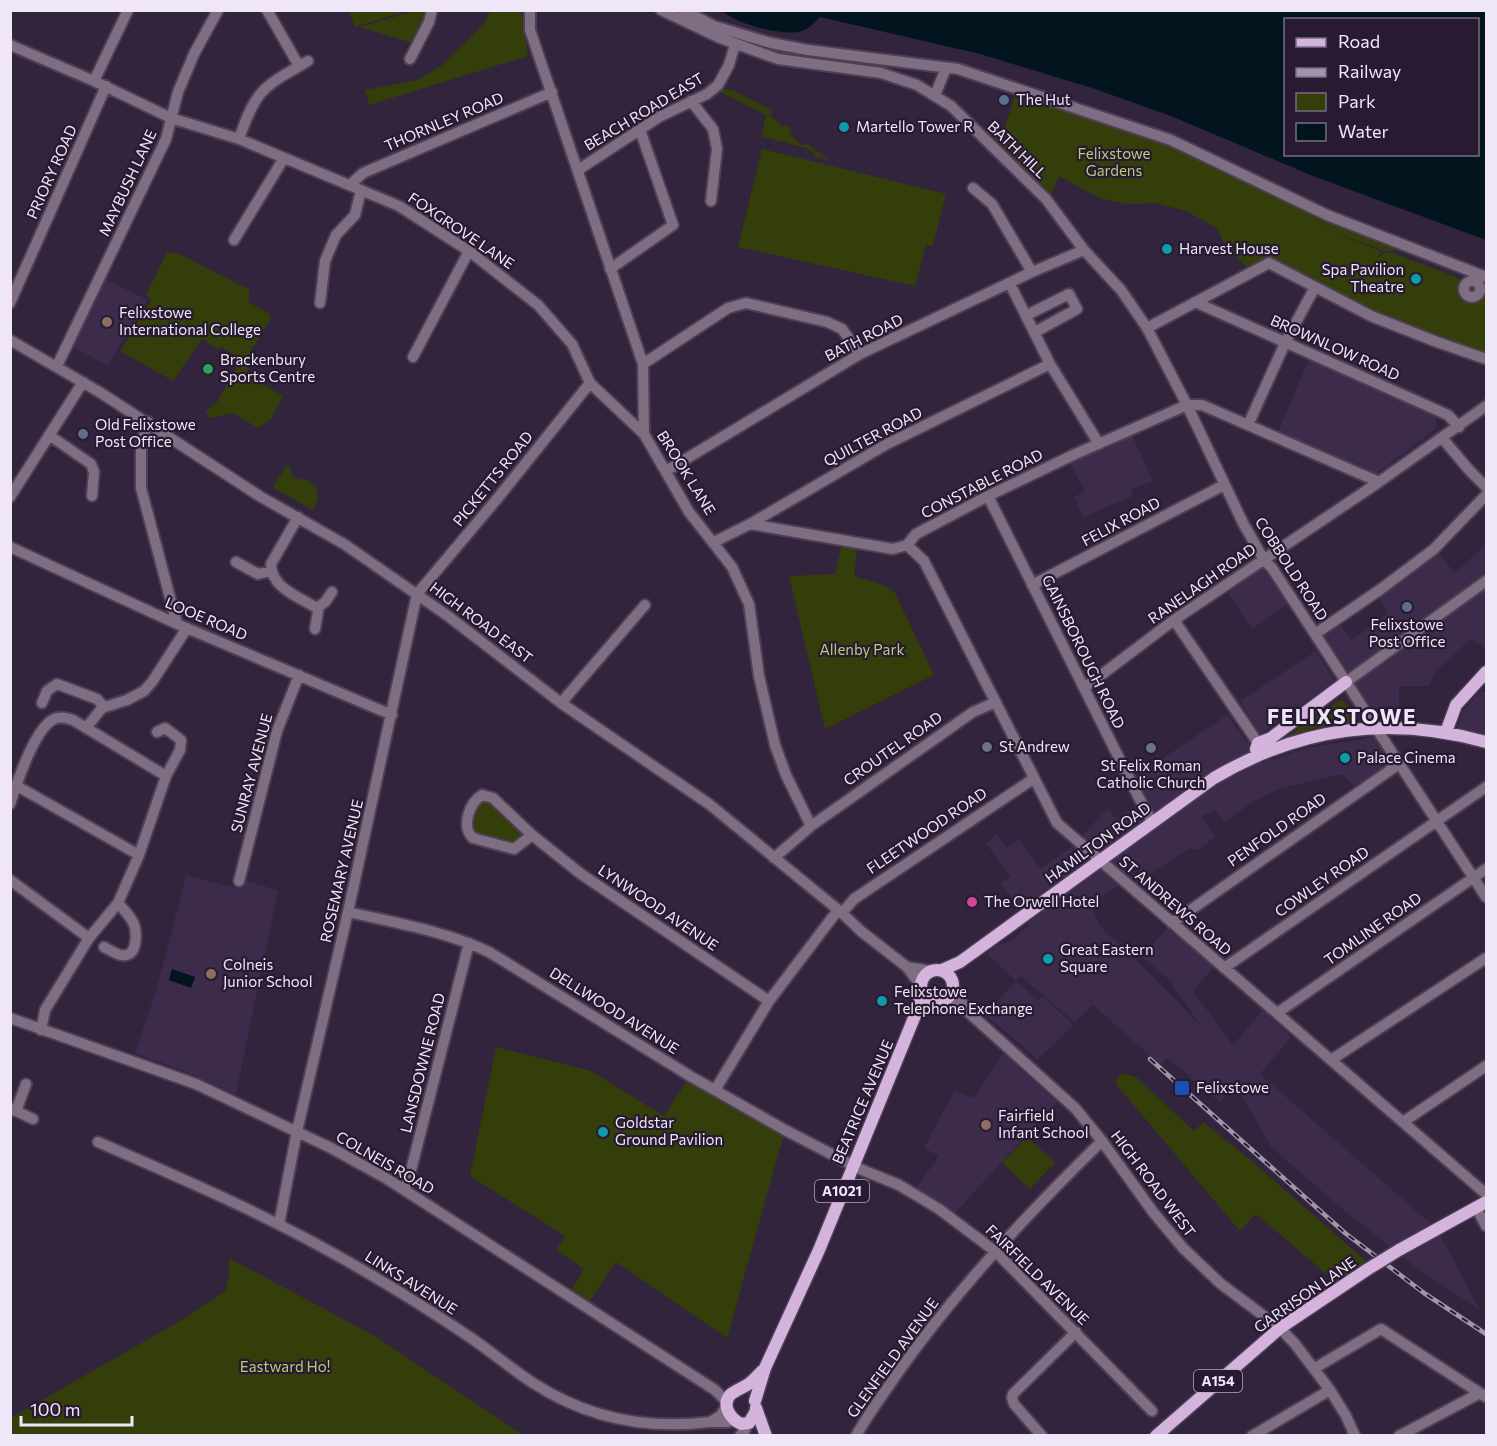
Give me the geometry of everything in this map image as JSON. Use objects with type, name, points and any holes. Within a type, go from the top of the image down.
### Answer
[{"type":"main road","points":[[1446,732],[1456,705],[1486,672]]},
{"type":"main road","name":"HAMILTON ROAD","points":[[936,971],[960,962],[1152,822],[1258,749],[1346,682]]},
{"type":"main road","name":"HAMILTON ROAD","points":[[1258,749],[1336,732],[1376,728],[1413,728],[1446,732],[1486,742]]},
{"type":"main road","points":[[916,1013],[925,1006],[950,997],[960,962]]},
{"type":"main road","points":[[936,971],[947,973],[953,985]]},
{"type":"main road","name":"A1021","points":[[922,989],[923,978],[936,971]]},
{"type":"main road","points":[[922,989],[926,998],[940,1002]]},
{"type":"main road","name":"BEATRICE AVENUE","points":[[740,1427],[756,1406],[765,1368],[819,1250],[916,1013],[922,989]]},
{"type":"main road","name":"GARRISON LANE","points":[[1156,1436],[1280,1328],[1399,1250],[1481,1205]]},
{"type":"main road","name":"BEATRICE AVENUE","points":[[727,1404],[729,1396],[751,1382],[765,1368]]},
{"type":"main road","points":[[737,1391],[748,1393],[756,1406],[765,1436]]},
{"type":"main road","points":[[727,1404],[740,1427],[765,1436]]},
{"type":"street","points":[[94,81],[128,10]]},
{"type":"street","name":"MAYBUSH LANE","points":[[57,366],[166,139],[178,92],[194,54],[218,10]]},
{"type":"street","points":[[239,139],[249,112],[260,93],[277,79],[303,64],[267,10]]},
{"type":"street","points":[[410,59],[429,22],[432,10]]},
{"type":"street","name":"BROOK LANE","points":[[530,10],[530,30],[643,364],[644,434],[689,512],[732,567],[749,604],[759,676],[775,745],[786,775],[811,826]]},
{"type":"street","name":"BATH HILL","points":[[662,10],[735,44],[777,59],[881,74],[917,85],[935,95],[951,106],[1046,199],[1084,250]]},
{"type":"street","points":[[683,10],[714,26],[771,43],[808,50],[958,69],[1171,140],[1327,215],[1486,277]]},
{"type":"street","name":"BEACH ROAD EAST","points":[[578,170],[659,117],[707,94],[718,85],[729,65],[735,44]]},
{"type":"street","name":"FOXGROVE LANE","points":[[10,45],[106,86],[171,118],[239,139],[399,206],[469,251],[538,304],[572,344],[590,382],[644,434]]},
{"type":"street","points":[[935,95],[946,68]]},
{"type":"street","name":"PRIORY ROAD","points":[[10,303],[106,86]]},
{"type":"street","name":"THORNLEY ROAD","points":[[350,185],[363,173],[552,92]]},
{"type":"street","points":[[691,101],[713,129],[717,150],[711,201]]},
{"type":"street","points":[[610,269],[673,225],[640,130]]},
{"type":"street","points":[[234,240],[284,158]]},
{"type":"street","points":[[973,188],[992,204],[1032,272]]},
{"type":"street","points":[[320,303],[325,261],[336,235],[355,215],[361,189]]},
{"type":"street","name":"BATH ROAD","points":[[666,471],[860,354],[1032,272],[1084,250]]},
{"type":"street","name":"COBBOLD ROAD","points":[[1084,250],[1121,290],[1147,328],[1187,405],[1224,485],[1264,560],[1272,568],[1486,897]]},
{"type":"street","points":[[413,357],[469,251]]},
{"type":"street","points":[[1147,328],[1269,263],[1315,288],[1396,326],[1486,359]]},
{"type":"street","points":[[1010,284],[1050,364],[1099,444]]},
{"type":"street","points":[[1248,424],[1286,341],[1315,288]]},
{"type":"street","points":[[1027,315],[1069,294],[1077,309],[1035,332]]},
{"type":"street","name":"BROWNLOW ROAD","points":[[1195,302],[1448,415],[1459,427]]},
{"type":"street","points":[[643,364],[728,308],[746,303],[827,322],[842,329],[860,354]]},
{"type":"street","name":"HIGH ROAD EAST","points":[[10,340],[148,422],[217,470],[344,544],[417,594],[561,703],[709,804],[907,967],[922,989]]},
{"type":"street","name":"QUILTER ROAD","points":[[714,542],[750,524],[887,444],[1050,364]]},
{"type":"street","points":[[10,497],[83,382]]},
{"type":"street","name":"PICKETTS ROAD","points":[[417,594],[497,499],[590,382]]},
{"type":"street","points":[[1187,405],[1202,405],[1379,482]]},
{"type":"street","name":"CONSTABLE ROAD","points":[[907,545],[916,534],[988,496],[1187,405]]},
{"type":"street","name":"RANELAGH ROAD","points":[[1084,688],[1174,620],[1379,482],[1486,406]]},
{"type":"street","points":[[86,728],[97,712],[104,707],[127,700],[147,689],[182,626],[141,488],[141,446],[148,422]]},
{"type":"street","points":[[49,435],[91,464],[94,472],[92,496]]},
{"type":"street","points":[[1442,438],[1486,487]]},
{"type":"street","name":"FELIX ROAD","points":[[1032,585],[1224,485]]},
{"type":"street","points":[[1315,634],[1381,590],[1434,549],[1486,495]]},
{"type":"street","name":"GAINSBOROUGH ROAD","points":[[988,496],[1152,822]]},
{"type":"street","points":[[298,517],[271,564],[271,571],[283,588],[316,608],[318,611],[315,629]]},
{"type":"street","points":[[750,524],[893,549],[907,545]]},
{"type":"street","name":"ST ANDREWS ROAD","points":[[907,545],[924,561],[1057,823],[1486,1194]]},
{"type":"street","name":"LOOE ROAD","points":[[10,547],[182,626],[392,715]]},
{"type":"street","points":[[236,562],[258,574],[271,571]]},
{"type":"street","name":"HAMILTON ROAD","points":[[1346,682],[1486,581]]},
{"type":"street","points":[[316,608],[325,602],[332,592]]},
{"type":"street","name":"ROSEMARY AVENUE","points":[[279,1224],[297,1131],[348,912],[417,594]]},
{"type":"street","points":[[561,703],[645,605]]},
{"type":"street","points":[[1174,620],[1258,749]]},
{"type":"street","name":"SUNRAY AVENUE","points":[[239,881],[277,731],[298,675]]},
{"type":"street","points":[[42,703],[47,691],[57,684],[96,699],[104,707]]},
{"type":"street","name":"CROUTEL ROAD","points":[[811,826],[973,712],[996,702]]},
{"type":"street","points":[[10,804],[39,734],[50,722],[58,718],[66,718],[86,728],[166,776]]},
{"type":"street","points":[[41,1030],[45,1010],[89,938],[118,903],[139,855],[166,776],[180,750],[182,742],[168,729],[161,728],[156,732]]},
{"type":"street","name":"PENFOLD ROAD","points":[[1172,923],[1399,764]]},
{"type":"street","name":"FLEETWOOD ROAD","points":[[715,1090],[769,1001],[840,912],[854,899],[1033,778]]},
{"type":"street","points":[[17,786],[139,855]]},
{"type":"street","name":"COWLEY ROAD","points":[[1224,968],[1486,787]]},
{"type":"street","name":"LYNWOOD AVENUE","points":[[532,835],[514,849],[473,838],[468,833],[467,826],[473,803],[482,795],[491,797],[562,860],[769,1001]]},
{"type":"street","points":[[774,858],[811,826]]},
{"type":"street","name":"TOMLINE ROAD","points":[[1277,1013],[1486,869]]},
{"type":"street","points":[[10,880],[89,938]]},
{"type":"street","points":[[104,947],[123,956],[128,955],[133,948],[136,934],[134,924],[118,903]]},
{"type":"street","name":"DELLWOOD AVENUE","points":[[348,912],[427,930],[469,943],[509,964],[715,1090],[853,1165]]},
{"type":"street","name":"LANSDOWNE ROAD","points":[[404,1190],[469,943]]},
{"type":"street","points":[[1331,1060],[1486,958]]},
{"type":"street","name":"HIGH ROAD EAST","points":[[907,967],[936,971]]},
{"type":"street","name":"HIGH ROAD WEST","points":[[953,985],[966,1010],[1075,1108],[1183,1248],[1221,1284],[1280,1328],[1315,1368],[1355,1436]]},
{"type":"street","name":"HIGH ROAD WEST","points":[[940,1002],[966,1010]]},
{"type":"street","name":"COLNEIS ROAD","points":[[10,1018],[181,1077],[297,1131],[404,1190],[716,1390],[727,1404]]},
{"type":"street","points":[[1403,1122],[1486,1066]]},
{"type":"street","points":[[26,1084],[13,1110],[33,1119]]},
{"type":"street","name":"GLENFIELD AVENUE","points":[[856,1436],[920,1341],[996,1252],[1102,1141]]},
{"type":"street","name":"LINKS AVENUE","points":[[98,1142],[224,1197],[279,1224],[403,1294],[533,1383],[574,1406],[607,1418],[628,1422],[677,1425],[728,1422],[740,1427]]},
{"type":"street","name":"FAIRFIELD AVENUE","points":[[853,1165],[919,1196],[996,1252],[1152,1411]]},
{"type":"street","points":[[1481,1205],[1486,1226]]},
{"type":"street","points":[[1315,1368],[1381,1329],[1483,1395]]},
{"type":"street","points":[[1042,1436],[1014,1404],[1013,1394],[1076,1332]]},
{"type":"street","name":"COLNEIS ROAD","points":[[716,1390],[730,1393],[737,1391]]},
{"type":"street","points":[[1252,1436],[1330,1390]]},
{"type":"street","points":[[1399,1436],[1483,1395]]},
{"type":"street","points":[[710,1422],[720,1416],[727,1404]]},
{"type":"shaded area","name":"Felixstowe International College","points":[[100,277],[148,300],[107,366],[69,344]]},
{"type":"shaded area","points":[[1309,359],[1431,413],[1437,419],[1435,428],[1377,473],[1370,474],[1278,432]]},
{"type":"shaded area","points":[[1131,433],[1153,481],[1131,490],[1133,496],[1084,517],[1074,497],[1085,491],[1068,460]]},
{"type":"shaded area","points":[[1486,544],[1486,649],[1471,639],[1435,672],[1429,686],[1399,686],[1399,716],[1377,717],[1322,636],[1339,623],[1352,640],[1388,613],[1378,597],[1426,562],[1439,554],[1455,573]]},
{"type":"shaded area","points":[[1258,570],[1267,573],[1288,604],[1252,629],[1228,593]]},
{"type":"shaded area","points":[[1316,651],[1335,681],[1260,734],[1240,701]]},
{"type":"shaded area","points":[[1482,691],[1486,693],[1486,739],[1457,730],[1463,712]]},
{"type":"shaded area","points":[[1227,715],[1262,763],[1306,748],[1375,737],[1391,763],[1355,787],[1341,774],[1282,788],[1253,802],[1224,822],[1215,810],[1202,816],[1215,836],[1199,850],[1191,848],[1146,876],[1132,865],[1127,871],[1130,877],[1091,905],[1100,926],[1199,1024],[1179,994],[1172,988],[1173,983],[1142,957],[1167,928],[1215,966],[1193,991],[1233,1045],[1263,1010],[1291,1037],[1260,1074],[1437,1229],[1480,1310],[1418,1269],[1341,1208],[1271,1147],[1235,1084],[1220,1102],[1167,1058],[1160,1065],[1093,1005],[1075,1022],[1020,976],[1016,981],[987,954],[995,946],[1010,941],[1029,925],[1001,883],[1010,877],[986,843],[997,834],[1007,847],[1019,839],[1041,869],[1070,848],[1108,808],[1116,820],[1145,800],[1134,778]]},
{"type":"shaded area","name":"Colneis Junior School","points":[[186,875],[236,888],[239,879],[278,890],[236,1094],[182,1070],[135,1053],[157,988]]},
{"type":"shaded area","points":[[1016,981],[1038,1000],[1042,996],[1074,1025],[1036,1061],[1035,1057],[1009,1034],[985,1016]]},
{"type":"shaded area","name":"Fairfield Infant School","points":[[1003,1053],[1057,1102],[955,1213],[916,1188],[939,1156],[924,1148],[954,1091],[974,1098]]},
{"type":"green space","points":[[349,10],[407,11],[355,27]]},
{"type":"green space","points":[[414,11],[434,11],[412,43],[360,27]]},
{"type":"green space","points":[[521,11],[528,56],[369,105],[365,90],[417,80],[441,66],[484,24],[489,13]]},
{"type":"green space","points":[[733,90],[769,109],[773,112],[770,115],[783,127],[787,125],[792,130],[789,133],[801,145],[808,144],[829,160],[807,155],[814,156],[815,152],[809,151],[810,149],[761,136],[766,115],[719,91]]},
{"type":"green space","name":"Felixstowe Gardens","points":[[1016,93],[1171,142],[1397,244],[1395,251],[1384,251],[1319,226],[1382,252],[1378,255],[1379,257],[1390,252],[1456,277],[1465,284],[1463,287],[1466,294],[1473,297],[1480,292],[1486,296],[1486,356],[1379,316],[1271,260],[1250,270],[1224,244],[1217,228],[1186,211],[1155,203],[1126,204],[1099,198],[1059,176],[1049,198],[980,130],[1002,137]]},
{"type":"green space","points":[[762,149],[946,194],[933,246],[926,245],[915,286],[738,247]]},
{"type":"green space","points":[[167,252],[179,254],[250,290],[248,302],[269,313],[271,318],[252,349],[247,375],[283,396],[271,419],[258,428],[233,413],[209,418],[206,411],[217,402],[241,360],[222,347],[219,350],[202,339],[173,381],[120,351],[151,300],[146,295]]},
{"type":"green space","points":[[1472,282],[1477,284],[1479,289],[1477,294],[1472,296],[1467,294],[1465,289],[1467,284]]},
{"type":"green space","points":[[287,465],[294,478],[306,479],[316,487],[318,498],[313,510],[274,488],[273,486]]},
{"type":"green space","name":"Allenby Park","points":[[843,540],[858,542],[854,576],[886,586],[895,593],[934,675],[825,729],[789,576],[835,574]]},
{"type":"green space","points":[[1340,700],[1344,701],[1356,717],[1353,722],[1310,729],[1283,739]]},
{"type":"green space","points":[[485,797],[519,827],[521,838],[516,845],[471,833],[475,805]]},
{"type":"green space","points":[[496,1047],[591,1071],[664,1116],[690,1076],[785,1130],[727,1338],[616,1262],[588,1304],[570,1292],[584,1269],[556,1250],[565,1236],[470,1176]]},
{"type":"green space","points":[[1121,1073],[1136,1077],[1194,1131],[1203,1122],[1253,1162],[1367,1262],[1336,1282],[1256,1214],[1240,1231],[1115,1083]]},
{"type":"green space","points":[[1027,1137],[1055,1163],[1030,1189],[1002,1163]]},
{"type":"green space","name":"Eastward Ho!","points":[[229,1258],[373,1335],[523,1435],[11,1435],[11,1418],[183,1319],[225,1291],[229,1276]]},
{"type":"water","points":[[722,11],[1486,11],[1486,240],[1313,176],[1171,116],[1092,88],[980,54],[820,17],[802,31],[793,32],[772,31],[738,20]]},
{"type":"water","points":[[172,969],[195,977],[191,988],[169,980]]},
{"type":"railway","points":[[1150,1059],[1345,1233],[1424,1293],[1486,1334]]},
{"type":"place","name":"The Hut","points":[[1004,100]]},
{"type":"place","name":"Martello Tower R","points":[[844,127]]},
{"type":"place","name":"Harvest House","points":[[1167,249]]},
{"type":"place","name":"Spa Pavilion Theatre","points":[[1416,279]]},
{"type":"place","name":"Felixstowe International College","points":[[107,322]]},
{"type":"place","name":"Brackenbury Sports Centre","points":[[208,369]]},
{"type":"place","name":"Old Felixstowe Post Office","points":[[83,434]]},
{"type":"place","name":"Felixstowe Post Office","points":[[1407,607]]},
{"type":"place","name":"St Andrew","points":[[987,747]]},
{"type":"place","name":"St Felix Roman Catholic Church","points":[[1151,748]]},
{"type":"place","name":"Palace Cinema","points":[[1345,758]]},
{"type":"place","name":"The Orwell Hotel","points":[[972,902]]},
{"type":"place","name":"Great Eastern Square","points":[[1048,959]]},
{"type":"place","name":"Colneis Junior School","points":[[211,974]]},
{"type":"place","name":"Felixstowe Telephone Exchange","points":[[882,1001]]},
{"type":"place","name":"Felixstowe","points":[[1182,1088]]},
{"type":"place","name":"Fairfield Infant School","points":[[986,1125]]},
{"type":"place","name":"Goldstar Ground Pavilion","points":[[603,1132]]},
{"type":"district","name":"FELIXSTOWE","points":[[1342,717]]}]
